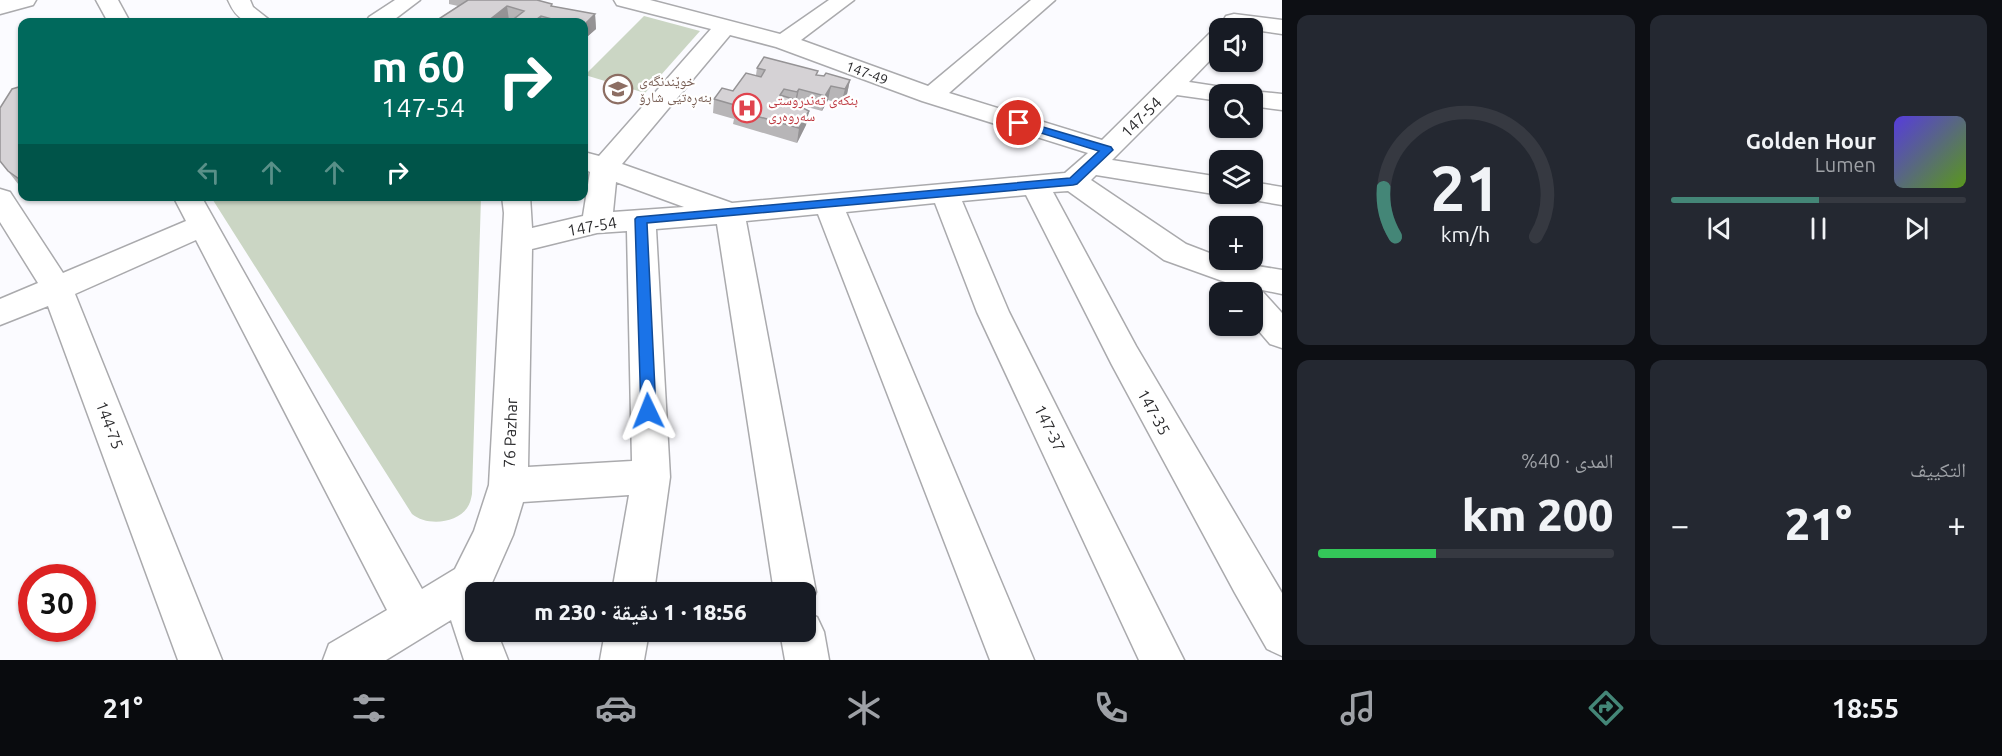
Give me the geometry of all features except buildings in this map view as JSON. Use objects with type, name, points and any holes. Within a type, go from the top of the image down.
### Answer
[{"type":"street","points":[[0,7],[25,0]]},
{"type":"street","points":[[107,0],[117,18]]},
{"type":"street","points":[[239,0],[244,11],[255,18]]},
{"type":"street","name":"147-49","points":[[626,0],[656,3],[725,27],[784,42],[931,96],[1090,165]]},
{"type":"street","points":[[784,42],[843,0]]},
{"type":"street","points":[[931,96],[1044,0]]},
{"type":"street","name":"147-54","points":[[1237,18],[1254,0]]},
{"type":"street","points":[[597,223],[594,164],[725,27]]},
{"type":"street","points":[[1263,28],[1282,27]]},
{"type":"street","name":"147-54","points":[[517,242],[597,223],[1035,185],[1090,165],[1209,48]]},
{"type":"street","points":[[1171,87],[1209,92]]},
{"type":"street","points":[[1263,99],[1282,102]]},
{"type":"street","points":[[594,164],[730,213],[793,582]]},
{"type":"street","points":[[1090,165],[1209,184]]},
{"type":"street","points":[[1090,165],[1175,252],[1236,282]]},
{"type":"street","name":"147-35","points":[[1035,185],[1087,289],[1178,457],[1282,634]]},
{"type":"street","name":"147-37","points":[[945,193],[993,312],[1162,660]]},
{"type":"street","points":[[1263,193],[1282,196]]},
{"type":"street","name":"144-75","points":[[0,199],[57,288],[200,660]]},
{"type":"street","name":"76 Pazhar","points":[[471,582],[493,535],[508,485],[517,201]]},
{"type":"street","points":[[828,204],[1012,660]]},
{"type":"street","points":[[0,313],[57,288],[195,211],[414,618]]},
{"type":"street","points":[[635,582],[651,477],[641,219]]},
{"type":"street","points":[[1263,282],[1282,282]]},
{"type":"street","points":[[1263,313],[1282,335]]},
{"type":"street","points":[[508,485],[651,477]]},
{"type":"street","points":[[345,660],[465,587]]},
{"type":"street","name":"76 Pazhar","points":[[479,642],[486,660]]},
{"type":"street","points":[[622,660],[625,642]]},
{"type":"street","points":[[804,642],[807,660]]},
{"type":"green space","points":[[644,16],[700,31],[645,93],[588,76],[588,72]]},
{"type":"green space","points":[[214,201],[481,201],[472,494],[467,508],[448,520],[433,522],[412,514]]},
{"type":"place","name":"خوێندنگەی بنەڕەتیی شارۆ","points":[[618,89]]},
{"type":"place","name":"بنکەی تەندروستی سەروەری","points":[[747,108]]},
{"type":"route","points":[[648,411],[641,219],[769,210],[1073,181],[1107,150],[1019,123]]}]
